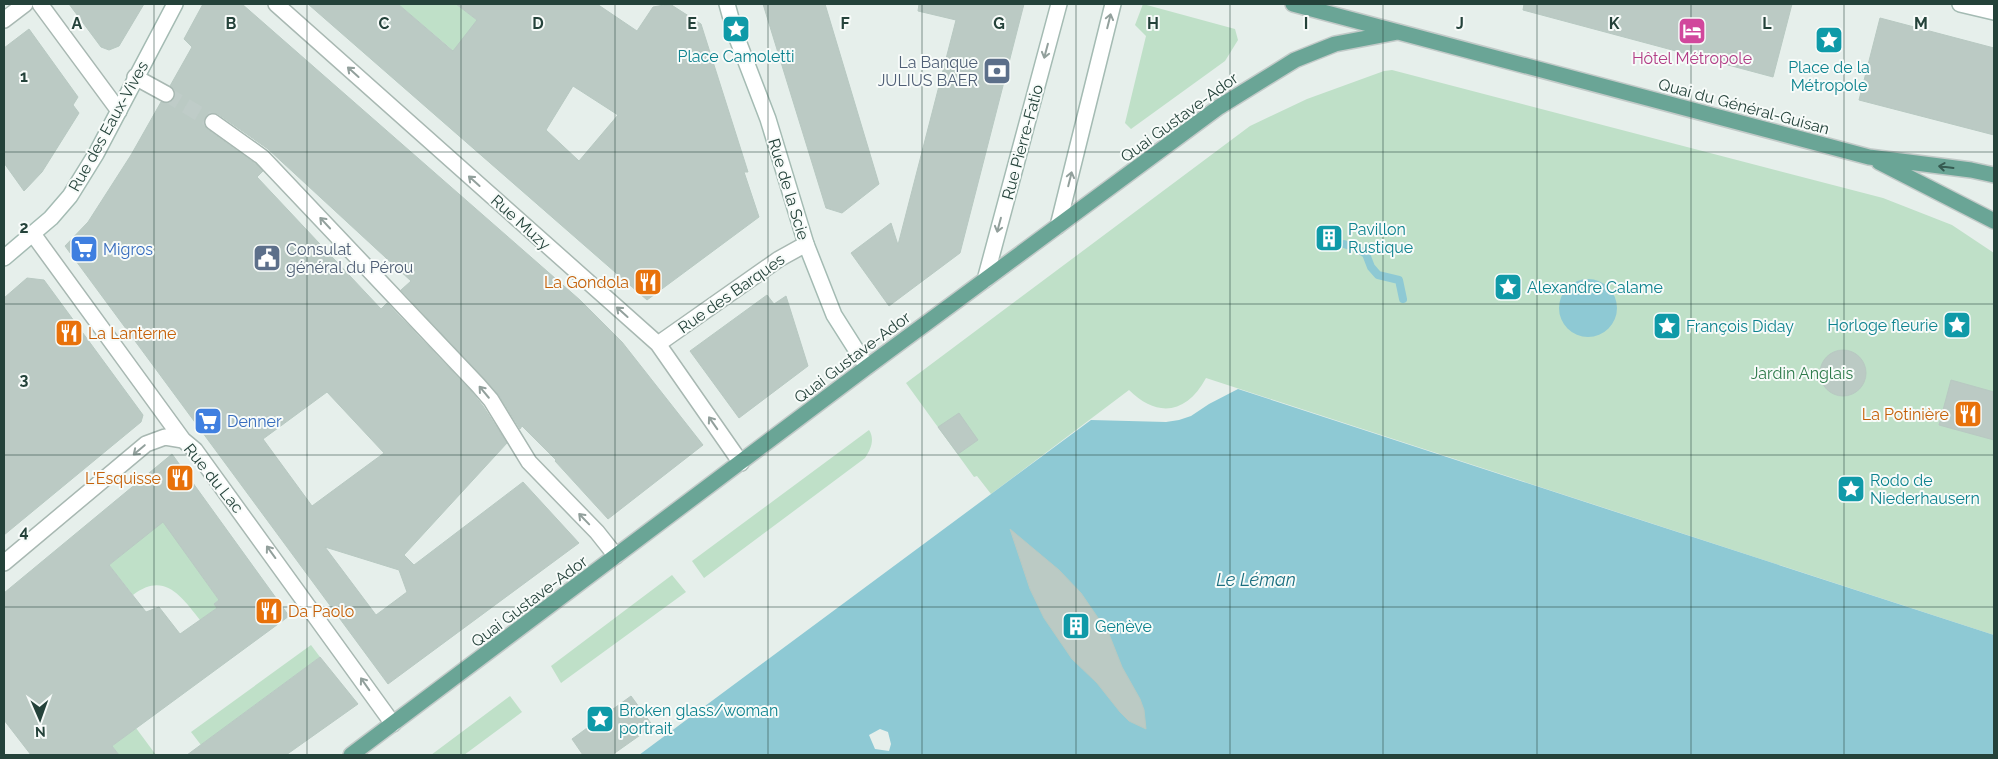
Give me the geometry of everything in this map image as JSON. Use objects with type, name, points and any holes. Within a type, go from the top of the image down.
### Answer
[{"type":"main road","name":"Quai du Général-Guisan","points":[[1292,4],[1868,156],[1971,170],[1994,175]]},
{"type":"main road","name":"Quai Gustave-Ador","points":[[351,755],[867,367],[1219,107],[1289,63],[1335,44],[1398,32]]},
{"type":"main road","name":"Quai du Général-Guisan","points":[[1868,156],[1994,221]]},
{"type":"street","points":[[4,20],[25,4]]},
{"type":"street","points":[[40,4],[119,111]]},
{"type":"street","name":"Rue des Eaux-Vives","points":[[4,258],[33,234],[70,196],[92,161],[119,111],[135,76],[175,4]]},
{"type":"street","name":"Rue Muzy","points":[[276,4],[658,344],[741,463]]},
{"type":"street","name":"Rue de la Scie","points":[[727,4],[735,34],[768,119],[806,244],[834,315],[867,367]]},
{"type":"street","name":"Rue Pierre-Fatio","points":[[985,280],[1059,4]]},
{"type":"street","points":[[1058,226],[1113,4]]},
{"type":"street","points":[[1960,4],[1994,12]]},
{"type":"street","points":[[135,76],[166,94]]},
{"type":"street","points":[[213,122],[262,157],[478,385],[491,400],[529,462],[597,532],[616,556]]},
{"type":"street","name":"Rue du Lac","points":[[33,234],[184,440],[195,450],[259,536],[393,724]]},
{"type":"street","name":"Rue des Barques","points":[[658,344],[779,258],[806,244]]},
{"type":"street","points":[[4,563],[146,444],[165,437],[184,440]]},
{"type":"green space","points":[[398,4],[456,4],[477,20],[463,59]]},
{"type":"green space","points":[[1143,4],[1235,29],[1238,40],[1225,61],[1131,129],[1125,123],[1146,36],[1135,25]]},
{"type":"green space","name":"Jardin Anglais","points":[[1392,70],[1883,198],[1952,225],[1994,253],[1994,635],[1206,378],[1190,399],[1181,405],[1171,408],[1150,405],[1129,390],[991,494],[977,476],[974,477],[906,383],[1250,126],[1307,99],[1384,71]]},
{"type":"green space","points":[[869,430],[872,437],[871,444],[865,458],[704,578],[692,561]]},
{"type":"green space","points":[[163,521],[219,600],[214,604],[217,608],[200,620],[179,595],[163,586],[154,585],[144,588],[133,595],[109,565]]},
{"type":"green space","points":[[672,575],[686,592],[561,683],[551,666]]},
{"type":"green space","points":[[311,645],[320,657],[201,745],[191,732]]},
{"type":"green space","points":[[510,696],[522,712],[464,755],[431,755]]},
{"type":"green space","points":[[136,728],[156,755],[119,755],[112,746]]},
{"type":"water","points":[[1582,279],[1594,279],[1609,287],[1617,302],[1617,314],[1609,329],[1594,337],[1582,337],[1567,329],[1559,314],[1559,302],[1567,287]]},
{"type":"water","name":"Le Léman","points":[[1238,389],[1994,635],[1994,755],[639,755],[1091,420],[1166,422],[1191,416]],"holes":[[[880,729],[888,732],[891,744],[889,751],[875,749],[869,735]]]},
{"type":"building","points":[[69,4],[144,4],[119,46],[109,50],[101,47]]},
{"type":"building","points":[[203,4],[242,4],[580,300],[622,342],[703,445],[608,519],[556,460],[522,426],[520,429],[498,394],[401,290],[411,281],[268,149],[218,114],[209,114],[204,121],[207,129],[263,171],[257,177],[381,309],[387,303],[471,391],[507,443],[404,555],[414,565],[523,482],[579,543],[388,684],[65,246],[88,222],[131,155],[161,102],[167,103],[174,99],[175,93],[170,86],[192,47],[184,39]],"holes":[[[327,392],[384,453],[312,506],[263,439]],[[325,547],[399,570],[407,592],[376,615]]]},
{"type":"building","points":[[308,4],[398,4],[453,51],[477,20],[456,4],[597,4],[637,31],[653,7],[670,4],[701,24],[748,172],[744,172],[759,217],[647,300]],"holes":[[[573,86],[618,115],[579,161],[546,130]]]},
{"type":"building","points":[[763,4],[825,4],[879,184],[842,213],[826,208]]},
{"type":"building","points":[[919,4],[1024,4],[960,253],[889,306],[851,253],[891,223],[898,245],[956,20],[918,11]]},
{"type":"building","name":"Hôtel Métropole","points":[[1524,4],[1792,4],[1773,77],[1523,10]]},
{"type":"building","points":[[1880,18],[1994,48],[1994,135],[1859,100]]},
{"type":"building","points":[[29,29],[78,97],[73,105],[79,113],[42,172],[24,191],[4,163],[4,48]]},
{"type":"building","points":[[27,278],[44,280],[143,415],[141,422],[4,535],[4,298]]},
{"type":"building","points":[[767,295],[774,304],[786,296],[808,366],[739,418],[690,351]]},
{"type":"building","points":[[1838,350],[1848,350],[1862,360],[1866,373],[1862,386],[1856,392],[1848,396],[1838,396],[1824,386],[1820,378],[1820,368],[1830,354]]},
{"type":"building","name":"La Potinière","points":[[1951,380],[1994,392],[1994,440],[1939,425]]},
{"type":"building","points":[[959,413],[978,440],[958,454],[938,427]]},
{"type":"building","points":[[172,454],[289,616],[112,746],[119,755],[31,755],[4,720],[4,593]],"holes":[[[163,522],[219,600],[214,604],[217,608],[180,634],[159,607],[146,612],[109,565]]]},
{"type":"building","name":"Genève","points":[[1010,529],[1059,570],[1081,593],[1109,634],[1122,667],[1140,699],[1144,710],[1146,729],[1129,721],[1120,712],[1097,683],[1072,659],[1044,618],[1030,589]]},
{"type":"building","points":[[320,657],[358,704],[286,755],[187,755]]},
{"type":"building","points":[[631,696],[653,726],[612,755],[583,755],[572,739]]},
{"type":"waterway","points":[[1344,244],[1366,254],[1371,267],[1378,275],[1399,280],[1403,299]]},
{"type":"tunnel","points":[[166,94],[213,122]]},
{"type":"place","name":"Place Camoletti","points":[[736,29]]},
{"type":"place","name":"Hôtel Métropole","points":[[1692,31]]},
{"type":"place","name":"Place de la Métropole","points":[[1829,40]]},
{"type":"place","name":"La Banque JULIUS BAER","points":[[997,71]]},
{"type":"place","name":"Pavillon Rustique","points":[[1329,238]]},
{"type":"place","name":"Migros","points":[[84,249]]},
{"type":"place","name":"Consulat général du Pérou","points":[[267,258]]},
{"type":"place","name":"La Gondola","points":[[648,282]]},
{"type":"place","name":"Alexandre Calame","points":[[1508,287]]},
{"type":"place","name":"Horloge fleurie","points":[[1957,325]]},
{"type":"place","name":"François Diday","points":[[1667,326]]},
{"type":"place","name":"La Lanterne","points":[[69,333]]},
{"type":"place","name":"La Potinière","points":[[1968,414]]},
{"type":"place","name":"Denner","points":[[208,421]]},
{"type":"place","name":"L'Esquisse","points":[[180,478]]},
{"type":"place","name":"Rodo de Niederhausern","points":[[1851,489]]},
{"type":"place","name":"Da Paolo","points":[[269,611]]},
{"type":"place","name":"Genève","points":[[1076,626]]},
{"type":"place","name":"Broken glass/woman portrait","points":[[600,719]]}]
